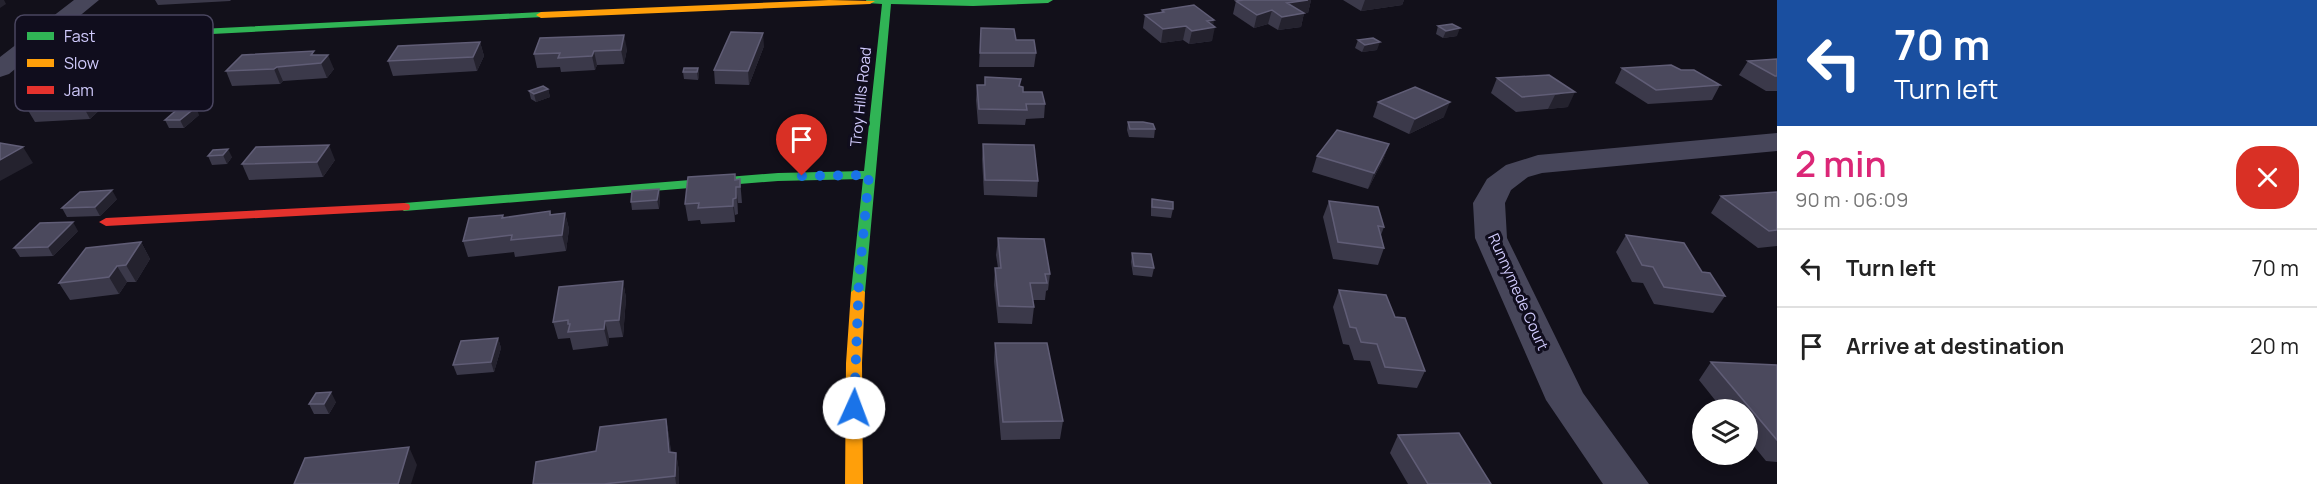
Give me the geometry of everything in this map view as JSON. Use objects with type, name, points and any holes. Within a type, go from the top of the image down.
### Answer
[{"type":"street","points":[[69,15],[88,0]]},
{"type":"street","points":[[213,31],[848,0],[1006,4],[1048,0]]},
{"type":"street","name":"Troy Hills Road","points":[[854,484],[853,451],[859,279],[887,1]]},
{"type":"street","points":[[0,69],[15,57]]},
{"type":"street","name":"Runnymede Court","points":[[1627,484],[1566,400],[1491,238],[1489,203],[1498,185],[1506,177],[1538,164],[1777,142]]},
{"type":"street","points":[[106,222],[378,209],[778,177],[869,175]]},
{"type":"building","points":[[1308,0],[1287,3],[1304,13],[1282,17],[1272,10],[1257,15],[1236,1]]},
{"type":"building","points":[[1194,5],[1214,20],[1207,21],[1215,27],[1192,31],[1186,26],[1163,29],[1145,15],[1164,12],[1162,10]]},
{"type":"building","points":[[1452,24],[1460,28],[1446,31],[1438,26]]},
{"type":"building","points":[[981,28],[1014,29],[1016,40],[1034,40],[1036,53],[980,53]]},
{"type":"building","points":[[731,32],[763,33],[748,71],[714,70]]},
{"type":"building","points":[[624,35],[621,50],[594,51],[592,56],[558,58],[560,53],[534,54],[540,38]]},
{"type":"building","points":[[1373,38],[1380,42],[1365,45],[1358,40]]},
{"type":"building","points":[[480,42],[473,57],[388,61],[398,46]]},
{"type":"building","points":[[314,51],[311,55],[328,55],[321,63],[274,69],[226,71],[242,55]]},
{"type":"building","points":[[1777,59],[1777,76],[1748,61]]},
{"type":"building","points":[[1671,65],[1681,70],[1694,70],[1720,85],[1656,90],[1622,68]]},
{"type":"building","points":[[684,68],[698,68],[697,72],[683,72]]},
{"type":"building","points":[[1549,75],[1575,92],[1522,97],[1497,78]]},
{"type":"building","points":[[985,77],[1021,79],[1019,86],[1023,87],[1023,92],[1042,92],[1045,104],[1026,104],[1027,110],[979,109],[977,85],[985,85]]},
{"type":"building","points":[[543,86],[548,89],[534,94],[529,91]]},
{"type":"building","points":[[1415,87],[1450,102],[1415,119],[1378,102]]},
{"type":"building","points":[[175,111],[191,111],[180,120],[165,120]]},
{"type":"building","points":[[1128,122],[1153,124],[1155,129],[1130,129]]},
{"type":"building","points":[[1337,130],[1389,144],[1374,173],[1317,156]]},
{"type":"building","points":[[0,143],[23,147],[0,160]]},
{"type":"building","points":[[983,144],[1034,145],[1038,181],[985,180]]},
{"type":"building","points":[[329,145],[317,162],[242,164],[256,147]]},
{"type":"building","points":[[228,149],[223,155],[208,156],[213,150]]},
{"type":"building","points":[[735,174],[735,180],[740,179],[740,187],[736,187],[733,206],[698,208],[699,203],[685,204],[688,177]]},
{"type":"building","points":[[659,189],[657,200],[631,202],[632,191]]},
{"type":"building","points":[[112,190],[95,207],[62,208],[80,192]]},
{"type":"building","points":[[1777,192],[1777,230],[1769,231],[1721,196]]},
{"type":"building","points":[[1152,199],[1173,202],[1173,209],[1152,207]]},
{"type":"building","points":[[1329,201],[1378,207],[1384,227],[1378,226],[1384,248],[1338,242]]},
{"type":"building","points":[[550,211],[550,215],[565,213],[562,235],[511,240],[512,235],[463,241],[469,218],[503,215],[502,218]]},
{"type":"building","points":[[73,222],[48,247],[14,248],[40,223]]},
{"type":"building","points":[[1626,235],[1684,243],[1702,272],[1710,273],[1725,296],[1664,287],[1653,267],[1642,265]]},
{"type":"building","points":[[998,238],[1044,239],[1050,274],[1045,274],[1047,283],[1030,283],[1034,307],[999,306],[995,268],[1001,268]]},
{"type":"building","points":[[141,242],[126,265],[117,266],[109,277],[59,283],[86,248]]},
{"type":"building","points":[[1132,253],[1151,254],[1154,268],[1134,266]]},
{"type":"building","points":[[623,281],[619,320],[605,321],[604,329],[568,332],[570,324],[568,320],[553,322],[559,287]]},
{"type":"building","points":[[1339,290],[1386,295],[1395,317],[1405,318],[1425,371],[1385,367],[1377,344],[1361,342],[1356,328],[1350,327]]},
{"type":"building","points":[[498,338],[491,362],[453,365],[461,341]]},
{"type":"building","points":[[995,343],[1047,343],[1063,421],[1003,422]]},
{"type":"building","points":[[1711,362],[1777,365],[1777,440],[1758,418],[1758,399],[1742,399]]},
{"type":"building","points":[[331,392],[324,404],[309,404],[316,393]]},
{"type":"building","points":[[666,419],[669,452],[676,453],[675,476],[604,484],[533,484],[536,462],[596,451],[600,427]]},
{"type":"building","points":[[1459,433],[1491,484],[1428,484],[1398,435]]},
{"type":"building","points":[[409,447],[398,484],[294,484],[305,458]]},
{"type":"traffic: fast","points":[[858,292],[887,0]]},
{"type":"traffic: fast","points":[[870,1],[973,3],[1048,0]]},
{"type":"traffic: fast","points":[[213,31],[541,15]]},
{"type":"traffic: fast","points":[[404,207],[778,177],[869,175]]},
{"type":"traffic: slow","points":[[541,15],[870,1]]},
{"type":"traffic: slow","points":[[854,484],[854,363],[858,292]]},
{"type":"traffic: jam","points":[[106,222],[404,207]]},
{"type":"route","points":[[802,176],[869,175],[859,279],[854,408]]}]
